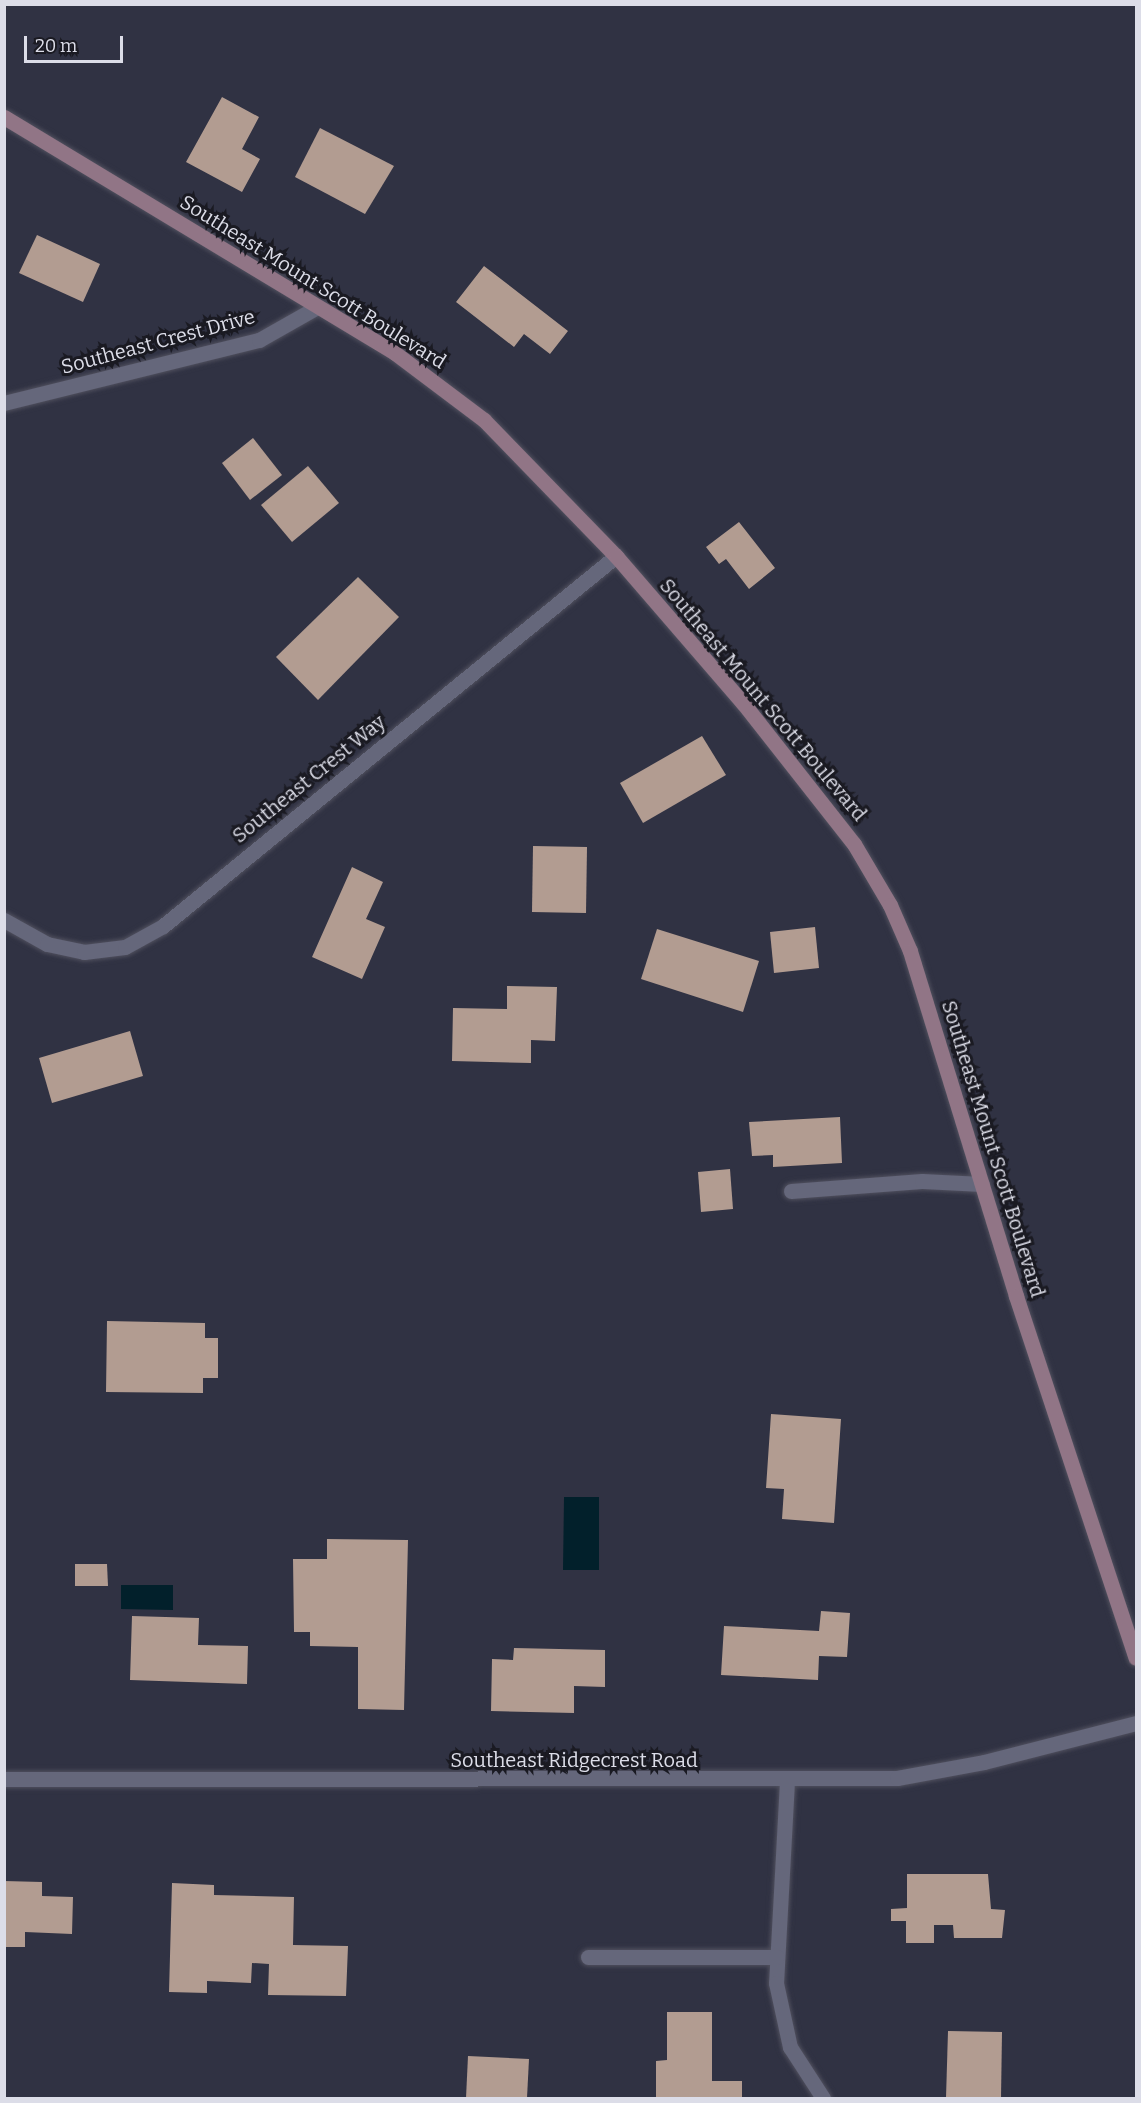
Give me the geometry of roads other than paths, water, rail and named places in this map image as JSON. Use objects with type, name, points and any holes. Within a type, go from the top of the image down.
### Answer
[{"type":"main road","name":"Southeast Mount Scott Boulevard","points":[[4,117],[395,353],[484,420],[615,556],[808,783],[855,844],[890,905],[910,951],[982,1184],[1137,1658]]},
{"type":"street","name":"Southeast Crest Drive","points":[[4,404],[259,340],[317,307]]},
{"type":"street","name":"Southeast Crest Way","points":[[4,920],[47,944],[84,952],[125,947],[163,926],[615,556]]},
{"type":"street","points":[[790,1191],[922,1181],[982,1184]]},
{"type":"street","name":"Southeast Ridgecrest Road","points":[[4,1779],[787,1781],[934,1774],[1137,1723]]},
{"type":"street","points":[[787,1781],[776,1983],[790,2047],[823,2098]]},
{"type":"street","points":[[588,1957],[777,1958]]},
{"type":"water","points":[[564,1497],[599,1497],[599,1570],[563,1570]]},
{"type":"water","points":[[121,1585],[173,1585],[173,1610],[121,1609]]}]
